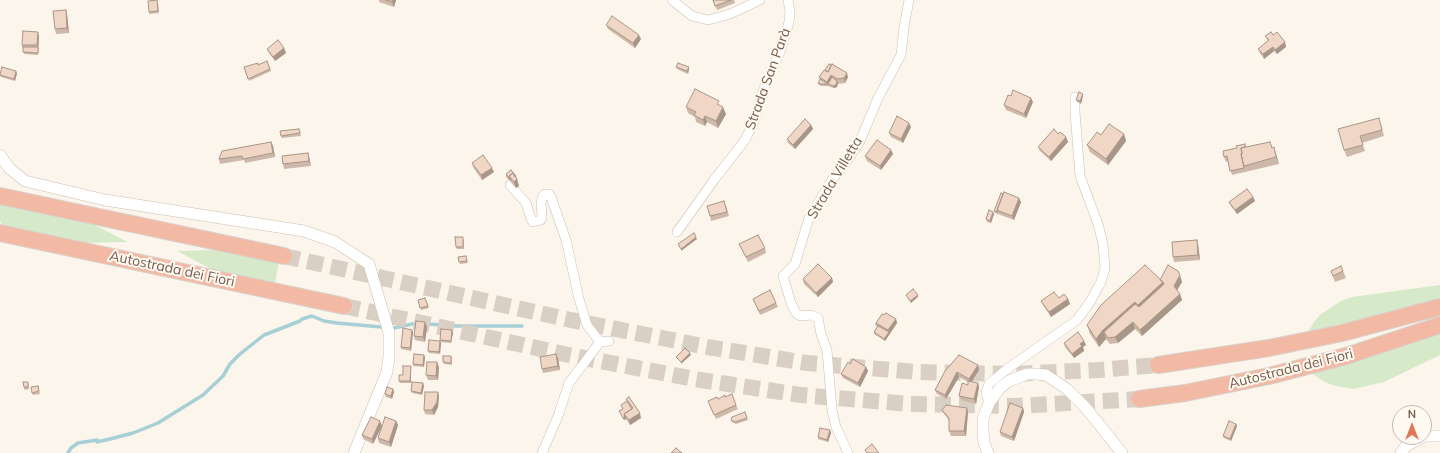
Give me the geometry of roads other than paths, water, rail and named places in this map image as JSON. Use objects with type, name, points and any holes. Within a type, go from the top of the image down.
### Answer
[{"type":"highway","points":[[0,196],[284,256]]},
{"type":"highway","name":"Autostrada dei Fiori","points":[[0,233],[344,306]]},
{"type":"highway","name":"Autostrada dei Fiori","points":[[1158,365],[1269,348],[1342,333],[1440,307]]},
{"type":"highway","name":"Autostrada dei Fiori","points":[[1139,399],[1185,393],[1269,376],[1346,356],[1440,325]]},
{"type":"street","points":[[672,0],[692,16],[708,20],[730,14],[760,0]]},
{"type":"street","name":"Strada San Parà","points":[[677,232],[745,140],[754,124],[766,82],[780,52],[785,35],[790,12],[788,0]]},
{"type":"street","name":"Strada Villetta","points":[[848,453],[836,427],[832,410],[827,350],[821,334],[818,318],[811,315],[800,316],[796,313],[791,303],[783,276],[794,264],[809,218],[831,181],[845,164],[860,141],[870,115],[901,55],[909,0]]},
{"type":"street","points":[[989,403],[986,393],[989,384],[1007,369],[1076,320],[1090,302],[1101,282],[1105,268],[1103,244],[1098,224],[1080,176],[1075,97]]},
{"type":"street","points":[[0,155],[9,168],[25,181],[105,200],[304,231],[334,242],[366,262],[370,266],[389,333],[390,352],[387,372],[354,453]]},
{"type":"street","points":[[510,185],[526,202],[533,222],[541,220],[541,203],[543,196],[545,194],[549,194],[551,197],[566,240],[579,299],[587,325],[604,341],[569,383],[558,416],[542,453]]},
{"type":"street","points":[[988,453],[984,443],[982,431],[983,419],[989,403],[1000,388],[1009,381],[1027,374],[1046,375],[1068,389],[1086,408],[1122,453]]},
{"type":"street","points":[[1401,453],[1408,445]]},
{"type":"waterway","points":[[68,453],[71,448],[78,443],[97,440],[97,442],[110,439],[133,433],[158,423],[203,395],[223,376],[230,364],[240,354],[264,335],[302,319],[312,316],[324,321],[381,327]]},
{"type":"waterway","points":[[394,328],[412,324],[522,326]]},
{"type":"tunnel","points":[[284,256],[566,319],[707,347],[807,363],[917,372],[1014,374],[1098,370],[1158,365]]},
{"type":"tunnel","points":[[344,306],[564,354],[694,379],[801,395],[910,404],[1016,406],[1139,399]]}]
